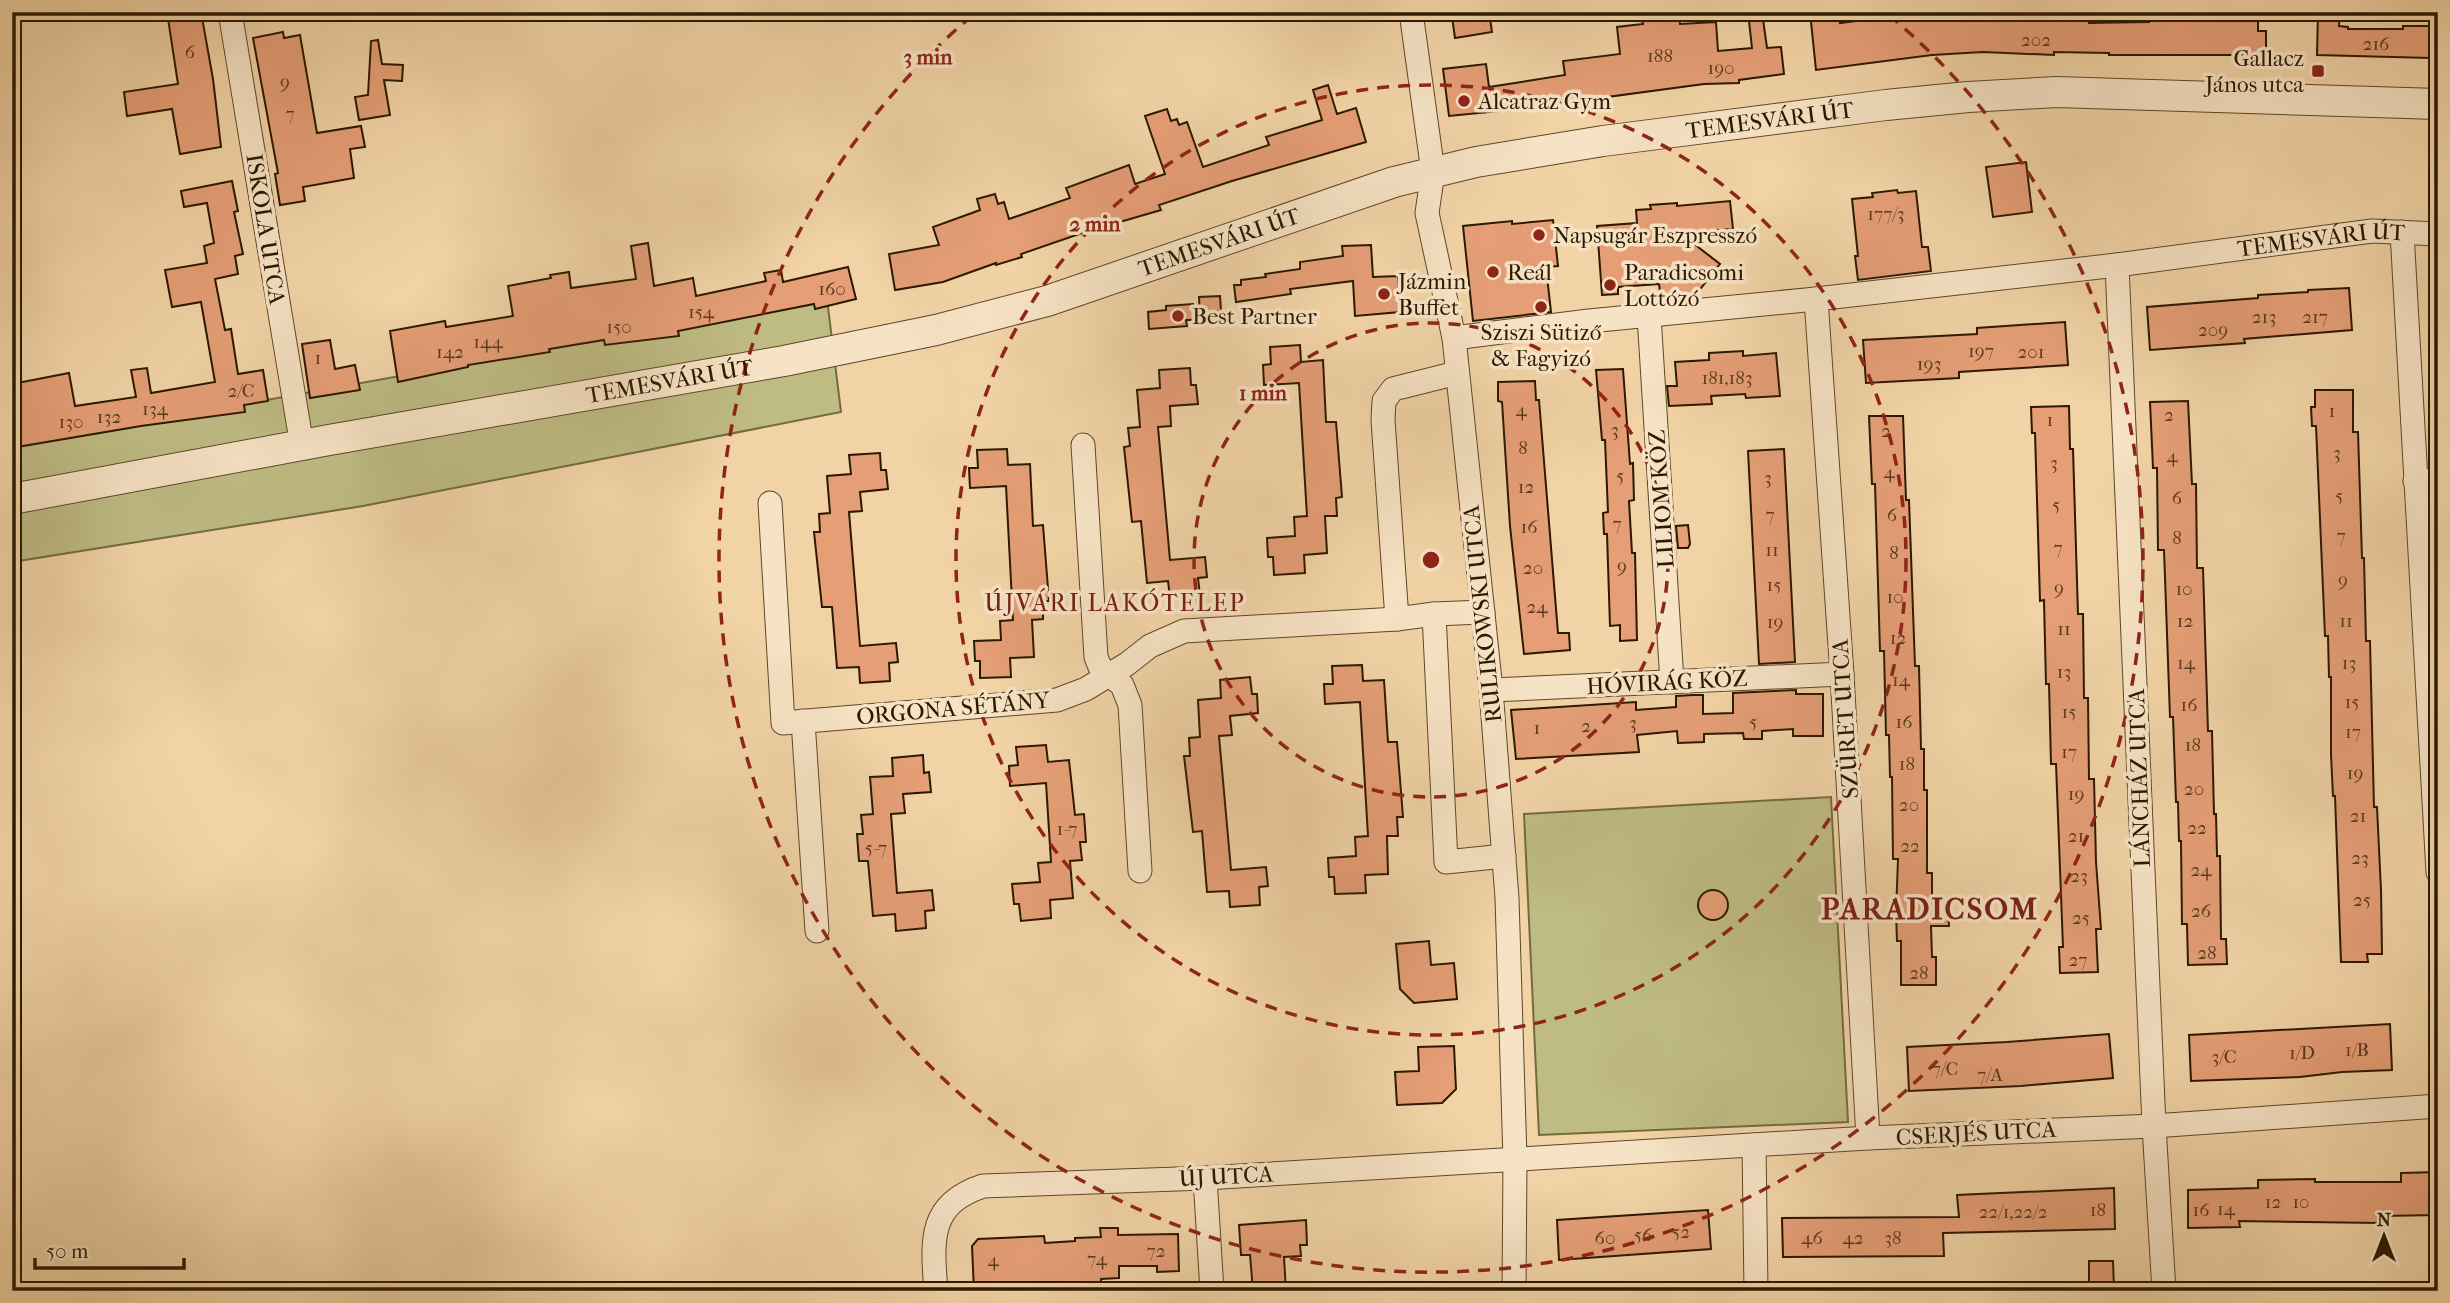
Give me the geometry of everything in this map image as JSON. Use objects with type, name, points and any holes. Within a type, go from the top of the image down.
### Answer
[{"type":"street","name":"ISKOLA UTCA","points":[[230,12],[302,446]]},
{"type":"street","name":"RULIKOWSKI UTCA","points":[[1410,12],[1433,172],[1427,213],[1454,338],[1491,690],[1507,898],[1515,1159],[1514,1291]]},
{"type":"street","name":"TEMESVÁRI ÚT","points":[[12,499],[784,361],[936,330],[1047,301],[1382,186],[1476,162],[1602,141],[1886,105],[2056,92],[2438,104]]},
{"type":"street","name":"TEMESVÁRI ÚT","points":[[1454,338],[1589,320],[1816,299],[2117,265],[2372,231],[2438,234]]},
{"type":"street","points":[[2402,232],[2426,481],[2438,872]]},
{"type":"street","name":"LÁNCHÁZ UTCA","points":[[2117,265],[2154,1126],[2164,1291]]},
{"type":"street","name":"SZÜRET UTCA","points":[[1816,299],[1842,674],[1868,1138]]},
{"type":"street","name":"LILIOM KÖZ","points":[[1649,316],[1672,682]]},
{"type":"street","points":[[1397,619],[1383,421],[1384,401],[1394,390],[1457,373]]},
{"type":"street","points":[[1083,445],[1096,657],[1100,667],[1122,685],[1130,705],[1140,871]]},
{"type":"street","points":[[770,503],[817,931]]},
{"type":"street","name":"ORGONA SÉTÁNY","points":[[793,722],[1057,700],[1086,689],[1150,646],[1184,631],[1483,612]]},
{"type":"street","name":"RULIKOWSKI UTCA","points":[[1434,614],[1446,862],[1504,856]]},
{"type":"street","name":"HÓVIRÁG KÖZ","points":[[1491,690],[1842,674]]},
{"type":"street","name":"CSERJÉS UTCA","points":[[1515,1159],[1868,1138],[2154,1126],[2438,1106]]},
{"type":"street","points":[[1754,1145],[1756,1291]]},
{"type":"street","name":"ÚJ UTCA","points":[[936,1291],[933,1253],[938,1222],[956,1198],[983,1186],[1205,1178],[1515,1159]]},
{"type":"street","points":[[1205,1178],[1212,1291]]},
{"type":"shaded area","points":[[827,299],[841,412],[363,506],[12,562],[12,446]]},
{"type":"shaded area","points":[[1831,797],[1848,1122],[1539,1135],[1524,814]]},
{"type":"building","points":[[167,12],[201,12],[221,147],[180,154],[172,109],[127,116],[124,92],[178,84]]},
{"type":"building","points":[[1489,12],[1492,32],[1455,38],[1452,17]]},
{"type":"building","points":[[1748,12],[1762,12],[1767,48],[1781,47],[1784,74],[1739,80],[1739,83],[1704,84],[1449,116],[1443,69],[1486,64],[1489,87],[1565,75],[1563,61],[1620,54],[1617,27],[1643,24],[1642,19],[1679,14],[1680,24],[1716,22],[1718,51],[1752,48]]},
{"type":"building","points":[[1810,12],[1839,12],[1840,23],[1893,16],[1894,20],[1966,12],[2089,12],[2089,23],[2149,22],[2149,12],[2258,12],[2258,31],[2266,31],[2266,55],[2109,55],[2054,52],[2054,55],[1983,52],[1932,55],[1816,70]]},
{"type":"building","points":[[2318,12],[2340,12],[2339,26],[2348,29],[2431,26],[2430,58],[2317,55]]},
{"type":"building","points":[[283,32],[284,38],[300,35],[317,133],[361,126],[365,147],[350,149],[354,178],[303,187],[305,201],[280,205],[275,174],[278,173],[253,38]]},
{"type":"building","points":[[378,40],[382,64],[403,65],[402,81],[384,80],[390,115],[359,120],[355,97],[368,95],[371,41]]},
{"type":"building","points":[[1328,85],[1337,114],[1356,108],[1366,142],[1159,205],[1161,210],[1082,233],[1021,254],[1022,257],[996,263],[943,282],[895,290],[889,254],[939,245],[933,227],[980,210],[977,199],[995,194],[998,204],[1004,202],[1009,219],[1070,198],[1066,188],[1129,165],[1135,184],[1165,174],[1145,116],[1167,109],[1171,121],[1177,119],[1179,125],[1187,122],[1203,167],[1269,145],[1266,137],[1322,120],[1313,90]]},
{"type":"building","points":[[2026,162],[2032,212],[1993,217],[1986,167]]},
{"type":"building","points":[[232,181],[238,211],[234,212],[243,254],[235,256],[238,274],[215,279],[225,330],[231,329],[238,374],[263,370],[268,401],[244,405],[245,412],[17,447],[12,421],[12,384],[69,373],[75,406],[136,397],[131,370],[147,368],[151,393],[215,382],[201,302],[172,307],[165,270],[207,263],[204,246],[214,243],[207,203],[184,207],[181,191]]},
{"type":"building","points":[[1897,190],[1898,193],[1916,191],[1922,247],[1928,247],[1931,271],[1858,280],[1852,199],[1873,197],[1872,193]]},
{"type":"building","points":[[1730,201],[1733,229],[1680,233],[1720,264],[1694,297],[1661,299],[1659,284],[1618,287],[1618,294],[1602,295],[1597,226],[1637,223],[1636,210],[1651,209],[1650,205],[1677,203],[1677,206]]},
{"type":"building","points":[[1553,220],[1558,266],[1546,267],[1551,312],[1473,321],[1463,226]]},
{"type":"building","points":[[648,243],[654,286],[693,278],[696,296],[766,281],[764,273],[781,270],[783,282],[848,267],[856,299],[815,309],[814,304],[678,331],[679,336],[605,345],[604,340],[549,349],[550,352],[468,365],[398,382],[390,331],[445,321],[446,327],[513,316],[508,286],[551,278],[550,275],[569,272],[571,288],[636,279],[631,246]]},
{"type":"building","points":[[1371,245],[1373,277],[1398,276],[1400,312],[1355,316],[1353,281],[1290,289],[1291,294],[1236,302],[1234,285],[1241,285],[1241,280],[1300,269],[1300,262],[1343,256],[1342,246]]},
{"type":"building","points":[[2349,288],[2352,330],[2244,339],[2245,343],[2150,350],[2147,307]]},
{"type":"building","points":[[1220,296],[1221,311],[1214,312],[1215,316],[1200,317],[1199,297]]},
{"type":"building","points":[[1193,304],[1195,320],[1186,320],[1187,326],[1149,329],[1148,312],[1166,310],[1166,306]]},
{"type":"building","points":[[2065,322],[2068,365],[1959,372],[1959,378],[1866,383],[1863,340],[1977,334],[1977,328]]},
{"type":"building","points":[[330,340],[335,369],[355,365],[360,390],[310,398],[302,344]]},
{"type":"building","points":[[1300,345],[1301,362],[1323,360],[1326,422],[1336,422],[1342,497],[1336,498],[1337,516],[1325,516],[1327,553],[1304,555],[1305,573],[1274,575],[1273,557],[1268,557],[1267,538],[1295,536],[1294,517],[1307,516],[1299,383],[1264,385],[1263,365],[1271,364],[1270,347]]},
{"type":"building","points":[[1743,351],[1743,356],[1776,353],[1780,396],[1711,396],[1712,404],[1669,406],[1667,386],[1677,386],[1675,362],[1709,360],[1709,353]]},
{"type":"building","points":[[1190,368],[1191,385],[1196,385],[1198,404],[1170,406],[1171,426],[1158,427],[1170,560],[1205,557],[1207,577],[1198,578],[1200,595],[1170,598],[1168,581],[1147,583],[1141,521],[1132,522],[1124,447],[1130,446],[1128,428],[1140,427],[1137,390],[1160,388],[1159,370]]},
{"type":"building","points":[[1623,369],[1630,464],[1633,463],[1634,500],[1629,501],[1632,553],[1635,553],[1637,640],[1620,641],[1620,625],[1610,626],[1607,534],[1604,534],[1603,513],[1608,512],[1605,440],[1602,440],[1596,370]]},
{"type":"building","points":[[1535,381],[1536,400],[1539,400],[1558,633],[1569,633],[1570,650],[1524,654],[1498,382]]},
{"type":"building","points":[[2315,390],[2353,390],[2353,432],[2358,432],[2366,641],[2370,641],[2374,807],[2377,807],[2381,890],[2382,954],[2367,954],[2368,962],[2341,962],[2331,755],[2331,677],[2328,636],[2325,636],[2316,426],[2312,426],[2311,407],[2315,407]]},
{"type":"building","points":[[2188,401],[2192,484],[2196,484],[2197,568],[2203,568],[2208,731],[2212,731],[2214,814],[2217,856],[2220,856],[2221,939],[2226,939],[2227,964],[2188,965],[2187,924],[2182,924],[2181,841],[2176,802],[2173,717],[2170,717],[2164,550],[2158,550],[2157,468],[2153,468],[2150,402]]},
{"type":"building","points":[[2069,406],[2070,449],[2073,449],[2078,614],[2083,614],[2084,698],[2088,698],[2089,779],[2094,779],[2101,929],[2096,929],[2098,972],[2060,973],[2059,947],[2063,947],[2056,764],[2051,764],[2044,600],[2040,601],[2035,433],[2032,433],[2031,407]]},
{"type":"building","points":[[1869,416],[1903,416],[1915,666],[1919,666],[1921,749],[1924,749],[1924,790],[1927,790],[1927,873],[1932,873],[1932,911],[1948,911],[1949,926],[1931,926],[1932,957],[1936,957],[1936,985],[1901,985],[1901,941],[1897,941],[1896,912],[1898,859],[1893,859],[1892,777],[1889,735],[1886,735],[1884,651],[1880,651],[1875,484],[1872,484]]},
{"type":"building","points":[[1007,449],[1008,465],[1030,464],[1033,526],[1043,525],[1049,601],[1043,601],[1043,619],[1032,620],[1034,657],[1010,658],[1011,677],[980,678],[980,661],[975,661],[974,641],[1001,640],[1000,621],[1013,620],[1006,486],[970,488],[969,468],[978,468],[977,450]]},
{"type":"building","points":[[1784,449],[1795,662],[1759,664],[1748,451]]},
{"type":"building","points":[[880,453],[881,470],[886,470],[888,489],[860,492],[862,511],[849,512],[860,646],[896,643],[898,662],[889,663],[890,681],[860,683],[859,667],[837,668],[832,607],[822,607],[814,532],[820,532],[819,514],[830,513],[827,476],[851,474],[849,455]]},
{"type":"building","points":[[1688,525],[1690,544],[1688,548],[1678,548],[1676,526]]},
{"type":"building","points":[[1362,665],[1363,681],[1384,680],[1388,742],[1397,742],[1403,817],[1397,817],[1398,836],[1387,836],[1388,874],[1365,875],[1366,893],[1335,894],[1334,877],[1329,877],[1328,858],[1356,856],[1355,837],[1368,836],[1360,702],[1325,704],[1324,684],[1333,684],[1332,666]]},
{"type":"building","points":[[1250,677],[1252,694],[1257,694],[1258,713],[1230,716],[1232,735],[1219,736],[1231,870],[1266,867],[1268,886],[1259,887],[1260,905],[1230,907],[1229,891],[1207,892],[1202,831],[1193,832],[1184,756],[1190,756],[1189,738],[1200,737],[1198,700],[1221,698],[1220,680]]},
{"type":"building","points":[[1796,690],[1796,694],[1823,694],[1823,736],[1793,736],[1793,729],[1762,731],[1762,739],[1744,739],[1743,733],[1704,734],[1704,742],[1678,743],[1677,731],[1637,735],[1639,752],[1516,759],[1511,710],[1636,702],[1636,710],[1676,707],[1676,696],[1703,695],[1703,714],[1733,713],[1733,693]]},
{"type":"building","points":[[1046,745],[1048,762],[1069,760],[1075,815],[1084,814],[1086,842],[1080,842],[1082,860],[1070,861],[1073,898],[1050,900],[1051,918],[1021,921],[1019,904],[1014,904],[1012,884],[1040,882],[1038,863],[1051,862],[1046,783],[1010,786],[1009,766],[1018,765],[1016,747]]},
{"type":"building","points":[[923,755],[924,773],[929,772],[931,792],[903,794],[905,813],[891,814],[897,893],[932,890],[934,910],[925,911],[926,928],[896,931],[895,914],[873,916],[868,861],[859,861],[857,834],[863,834],[861,815],[873,814],[870,777],[893,776],[892,758]]},
{"type":"building","points":[[1713,890],[1723,895],[1728,905],[1723,915],[1713,920],[1703,915],[1698,905],[1703,895]]},
{"type":"building","points":[[1429,941],[1431,965],[1454,963],[1457,999],[1414,1003],[1400,989],[1396,944]]},
{"type":"building","points":[[2390,1024],[2392,1070],[2191,1081],[2189,1035]]},
{"type":"building","points":[[2109,1034],[2113,1078],[2021,1086],[1909,1091],[1907,1047]]},
{"type":"building","points":[[1454,1046],[1456,1089],[1442,1103],[1397,1105],[1395,1072],[1419,1071],[1418,1047]]},
{"type":"building","points":[[2438,1172],[2438,1215],[2380,1216],[2380,1223],[2239,1221],[2240,1227],[2188,1228],[2188,1190],[2258,1188],[2258,1180],[2401,1182],[2401,1173]]},
{"type":"building","points":[[2114,1188],[2115,1229],[1943,1233],[1944,1256],[1783,1257],[1782,1218],[1959,1217],[1957,1195]]},
{"type":"building","points":[[1708,1210],[1711,1249],[1559,1260],[1557,1220]]},
{"type":"building","points":[[1306,1220],[1307,1245],[1300,1245],[1301,1256],[1284,1257],[1286,1291],[1253,1291],[1250,1255],[1241,1255],[1239,1225]]},
{"type":"building","points":[[1100,1228],[1118,1228],[1118,1235],[1178,1234],[1179,1271],[1157,1272],[1157,1266],[1119,1266],[1119,1278],[1101,1279],[1101,1290],[974,1291],[972,1246],[978,1239],[1044,1236],[1045,1243],[1075,1241],[1075,1238],[1101,1237]]},
{"type":"building","points":[[2089,1261],[2113,1261],[2114,1288],[2089,1288]]},
{"type":"place","name":"Gallacz János utca","points":[[2318,71]]},
{"type":"place","name":"Alcatraz Gym","points":[[1464,101]]},
{"type":"place","name":"Napsugár Eszpresszó","points":[[1539,235]]},
{"type":"place","name":"Reál","points":[[1493,272]]},
{"type":"place","name":"Paradicsomi Lottózó","points":[[1610,285]]},
{"type":"place","name":"Jázmin Buffet","points":[[1384,294]]},
{"type":"place","name":"Sziszi Sütiző & Fagyizó","points":[[1541,307]]},
{"type":"place","name":"Best Partner","points":[[1178,316]]},
{"type":"district","name":"ÚJVÁRI LAKÓTELEP","points":[[1115,603]]},
{"type":"district","name":"PARADICSOM","points":[[1930,909]]}]
